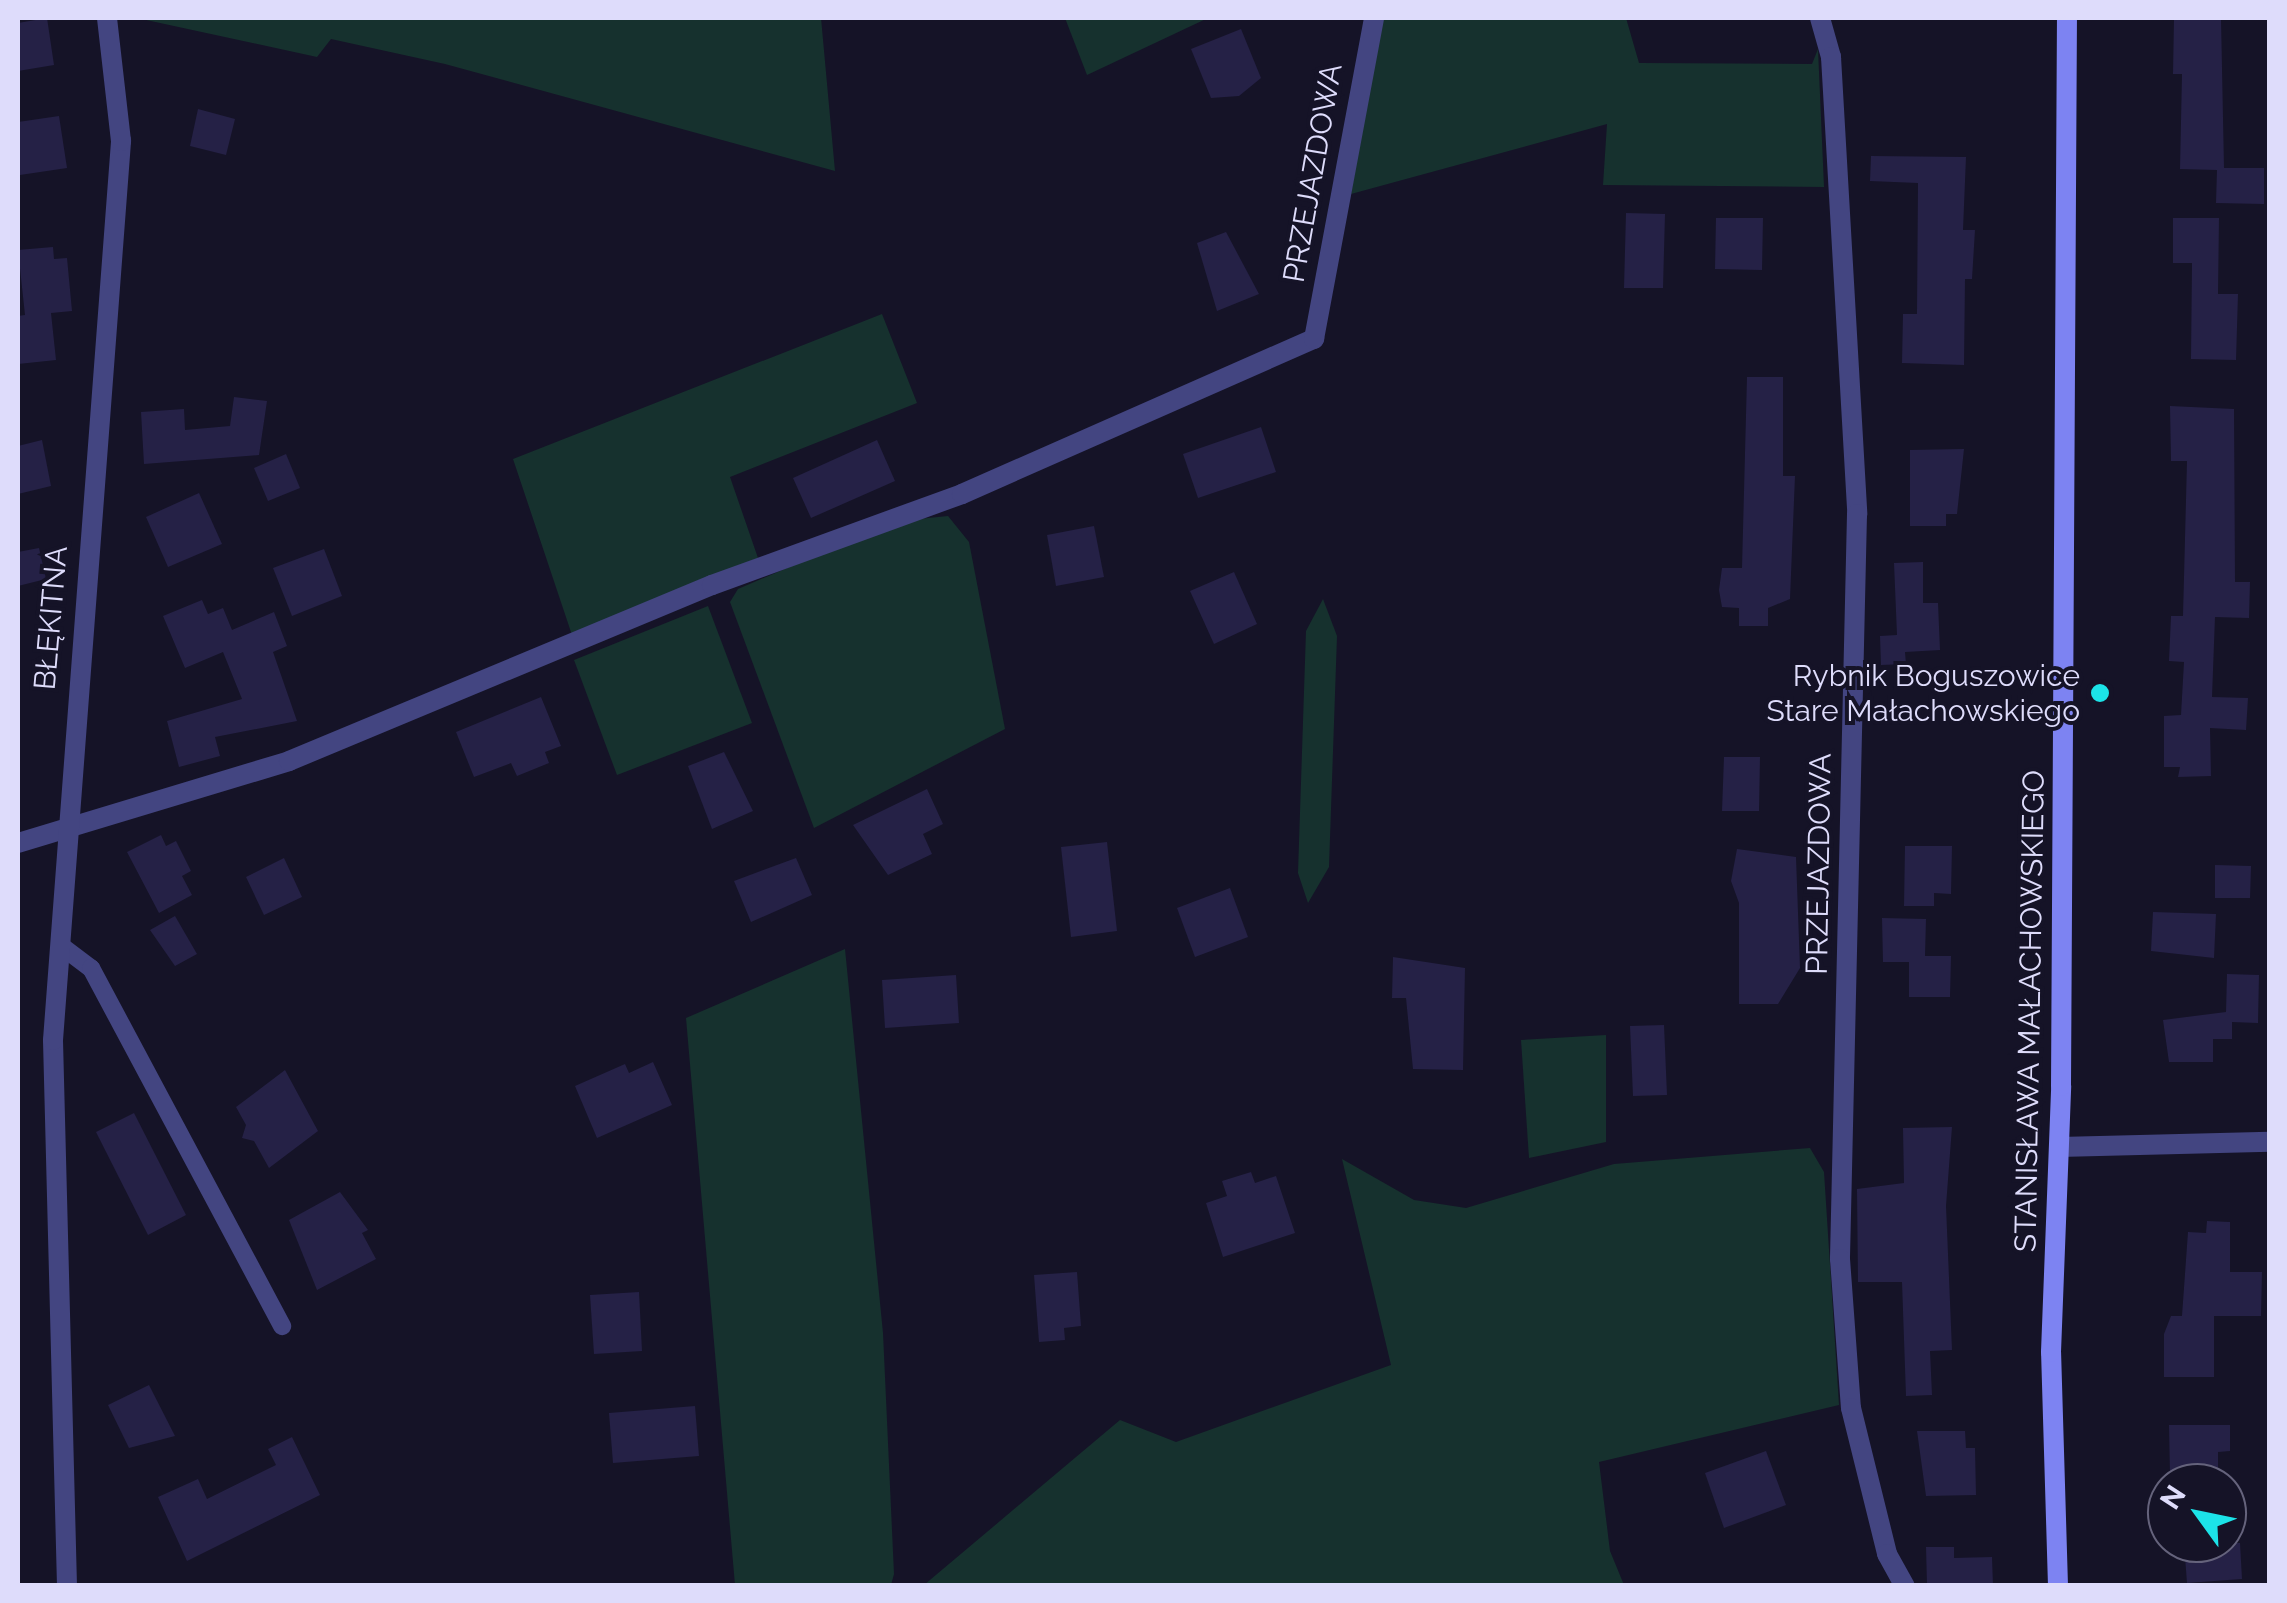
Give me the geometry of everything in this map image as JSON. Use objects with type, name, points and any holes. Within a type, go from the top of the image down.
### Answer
[{"type":"street","name":"BŁĘKITNA","points":[[67,1586],[51,1131],[64,822],[121,141],[107,18]]},
{"type":"street","name":"PRZEJAZDOWA","points":[[64,822],[290,761],[712,585],[962,494],[1314,339],[1374,18]]},
{"type":"street","name":"PRZEJAZDOWA","points":[[1820,18],[1832,57],[1856,514],[1840,1259],[1851,1408],[1887,1554],[1905,1586]]},
{"type":"street","name":"STANISŁAWA MAŁACHOWSKIEGO","points":[[2058,1586],[2051,1352],[2059,1147],[2067,18]]},
{"type":"street","points":[[18,843],[64,822]]},
{"type":"street","points":[[2059,1147],[2270,1142]]},
{"type":"lane","points":[[60,945],[91,968],[282,1326]]},
{"type":"green space","points":[[137,18],[821,18],[835,171],[445,64],[331,39],[317,57]]},
{"type":"green space","points":[[1065,18],[1208,18],[1087,75]]},
{"type":"green space","points":[[1382,18],[1626,18],[1639,63],[1812,64],[1818,49],[1824,187],[1603,185],[1607,124],[1351,194]]},
{"type":"green space","points":[[882,314],[917,403],[730,477],[758,558],[572,635],[513,459]]},
{"type":"green space","points":[[948,516],[969,542],[1005,729],[814,828],[730,602],[738,589],[829,550],[908,520]]},
{"type":"green space","points":[[1323,599],[1337,636],[1329,867],[1308,903],[1298,873],[1306,631]]},
{"type":"green space","points":[[708,606],[752,723],[617,775],[574,660]]},
{"type":"green space","points":[[845,949],[883,1333],[894,1574],[891,1585],[735,1585],[686,1018]]},
{"type":"green space","points":[[1606,1035],[1606,1142],[1529,1158],[1521,1040]]},
{"type":"green space","points":[[1810,1148],[1824,1172],[1839,1405],[1599,1462],[1610,1551],[1624,1585],[924,1585],[1120,1420],[1176,1442],[1391,1365],[1342,1159],[1414,1200],[1466,1208],[1614,1164]]},
{"type":"building","points":[[47,18],[54,65],[18,71],[18,23]]},
{"type":"building","points":[[2174,18],[2221,18],[2224,168],[2264,168],[2264,204],[2216,203],[2217,170],[2180,169],[2182,74],[2173,74]]},
{"type":"building","points":[[1241,29],[1261,78],[1239,96],[1211,98],[1191,49]]},
{"type":"building","points":[[198,109],[235,119],[226,155],[190,146]]},
{"type":"building","points":[[59,116],[67,168],[20,175],[18,122]]},
{"type":"building","points":[[1871,156],[1966,157],[1963,230],[1975,230],[1972,279],[1965,279],[1964,365],[1902,363],[1903,314],[1917,314],[1918,183],[1870,181]]},
{"type":"building","points":[[1626,213],[1665,214],[1663,288],[1624,288]]},
{"type":"building","points":[[1716,218],[1763,218],[1762,270],[1715,269]]},
{"type":"building","points":[[2173,218],[2219,218],[2218,294],[2238,294],[2236,360],[2191,359],[2192,263],[2173,263]]},
{"type":"building","points":[[1226,232],[1259,294],[1217,311],[1197,243]]},
{"type":"building","points":[[53,247],[54,259],[67,258],[72,311],[51,313],[56,360],[18,364],[18,316],[25,315],[18,250]]},
{"type":"building","points":[[1747,377],[1783,377],[1783,476],[1795,476],[1790,599],[1768,608],[1768,626],[1739,626],[1739,608],[1722,607],[1719,590],[1722,568],[1742,568]]},
{"type":"building","points":[[234,397],[267,401],[259,455],[144,464],[141,412],[184,409],[185,430],[230,426]]},
{"type":"building","points":[[2170,406],[2234,409],[2235,582],[2250,582],[2249,618],[2215,617],[2212,697],[2248,698],[2246,730],[2210,728],[2211,776],[2178,777],[2180,767],[2164,767],[2164,716],[2181,715],[2184,662],[2169,661],[2171,616],[2183,616],[2187,461],[2171,461]]},
{"type":"building","points":[[1261,427],[1276,472],[1198,498],[1183,454]]},
{"type":"building","points":[[42,440],[51,486],[18,494],[18,446]]},
{"type":"building","points":[[877,440],[895,481],[811,518],[793,478]]},
{"type":"building","points":[[1964,449],[1957,514],[1946,514],[1946,526],[1910,526],[1910,450]]},
{"type":"building","points":[[286,454],[300,488],[268,501],[254,468]]},
{"type":"building","points":[[199,493],[222,544],[168,567],[146,517]]},
{"type":"building","points":[[1094,526],[1104,577],[1056,586],[1047,535]]},
{"type":"building","points":[[39,548],[46,579],[18,586],[18,552]]},
{"type":"building","points":[[324,549],[342,596],[292,616],[273,568]]},
{"type":"building","points":[[1923,562],[1923,603],[1938,603],[1940,650],[1905,652],[1906,664],[1881,665],[1880,636],[1897,635],[1894,563]]},
{"type":"building","points":[[1234,572],[1257,624],[1214,644],[1190,591]]},
{"type":"building","points":[[202,600],[208,614],[223,608],[232,630],[274,612],[287,646],[273,652],[297,721],[215,737],[220,756],[179,767],[167,721],[242,699],[223,652],[185,668],[163,616]]},
{"type":"building","points":[[541,697],[561,746],[545,752],[549,763],[517,776],[511,763],[474,777],[456,732]]},
{"type":"building","points":[[724,752],[753,811],[712,829],[688,766]]},
{"type":"building","points":[[1724,757],[1760,757],[1759,811],[1722,811]]},
{"type":"building","points":[[927,789],[943,824],[923,834],[932,854],[888,875],[853,825]]},
{"type":"building","points":[[161,835],[166,846],[176,841],[191,871],[182,876],[192,895],[159,913],[127,852]]},
{"type":"building","points":[[1107,842],[1117,931],[1071,937],[1061,847]]},
{"type":"building","points":[[1905,846],[1952,846],[1951,894],[1934,893],[1934,906],[1904,906]]},
{"type":"building","points":[[1737,849],[1796,857],[1800,968],[1778,1004],[1739,1004],[1739,903],[1731,881]]},
{"type":"building","points":[[284,858],[302,897],[264,915],[246,877]]},
{"type":"building","points":[[796,858],[812,895],[751,922],[734,881]]},
{"type":"building","points":[[2215,865],[2251,866],[2250,898],[2215,898]]},
{"type":"building","points":[[1230,888],[1248,937],[1195,957],[1177,908]]},
{"type":"building","points":[[2153,912],[2216,914],[2214,958],[2151,951]]},
{"type":"building","points":[[175,916],[197,954],[175,966],[150,930]]},
{"type":"building","points":[[1882,918],[1926,919],[1925,956],[1951,956],[1950,997],[1909,997],[1909,962],[1883,962]]},
{"type":"building","points":[[1393,957],[1465,968],[1463,1070],[1413,1069],[1406,998],[1392,998]]},
{"type":"building","points":[[2227,974],[2259,975],[2258,1023],[2232,1022],[2232,1039],[2213,1039],[2213,1062],[2169,1062],[2163,1020],[2226,1012]]},
{"type":"building","points":[[956,975],[959,1023],[885,1028],[882,980]]},
{"type":"building","points":[[1664,1025],[1667,1095],[1633,1096],[1630,1026]]},
{"type":"building","points":[[653,1062],[672,1105],[597,1138],[575,1086],[625,1064],[629,1073]]},
{"type":"building","points":[[285,1070],[318,1131],[269,1168],[254,1141],[242,1138],[246,1125],[236,1107]]},
{"type":"building","points":[[134,1113],[186,1215],[148,1235],[96,1132]]},
{"type":"building","points":[[1952,1127],[1946,1206],[1952,1350],[1930,1351],[1932,1395],[1906,1396],[1902,1282],[1858,1282],[1857,1189],[1904,1183],[1903,1128]]},
{"type":"building","points":[[1251,1172],[1255,1183],[1276,1176],[1295,1233],[1223,1257],[1206,1203],[1227,1196],[1222,1181]]},
{"type":"building","points":[[340,1192],[368,1230],[362,1233],[376,1259],[317,1290],[289,1220]]},
{"type":"building","points":[[2207,1221],[2230,1222],[2230,1272],[2262,1272],[2261,1316],[2214,1316],[2214,1377],[2164,1377],[2164,1334],[2171,1316],[2182,1316],[2188,1232],[2206,1233]]},
{"type":"building","points":[[1077,1272],[1081,1326],[1064,1328],[1065,1340],[1039,1342],[1034,1275]]},
{"type":"building","points":[[639,1292],[642,1351],[594,1354],[590,1295]]},
{"type":"building","points":[[149,1385],[175,1436],[129,1448],[108,1405]]},
{"type":"building","points":[[695,1406],[699,1456],[613,1463],[609,1413]]},
{"type":"building","points":[[2169,1425],[2230,1425],[2230,1451],[2218,1452],[2218,1463],[2170,1463]]},
{"type":"building","points":[[1917,1431],[1965,1431],[1966,1448],[1975,1448],[1976,1495],[1926,1496]]},
{"type":"building","points":[[292,1437],[320,1495],[187,1561],[158,1497],[198,1479],[207,1499],[276,1465],[268,1449]]},
{"type":"building","points":[[1766,1451],[1786,1505],[1724,1528],[1705,1473]]},
{"type":"building","points":[[1926,1547],[1954,1547],[1954,1558],[1992,1557],[1993,1586],[1927,1585]]},
{"type":"building","points":[[2186,1563],[2241,1563],[2242,1579],[2187,1583]]},
{"type":"place","name":"Rybnik Boguszowice Stare Małachowskiego","points":[[2100,693]]}]
